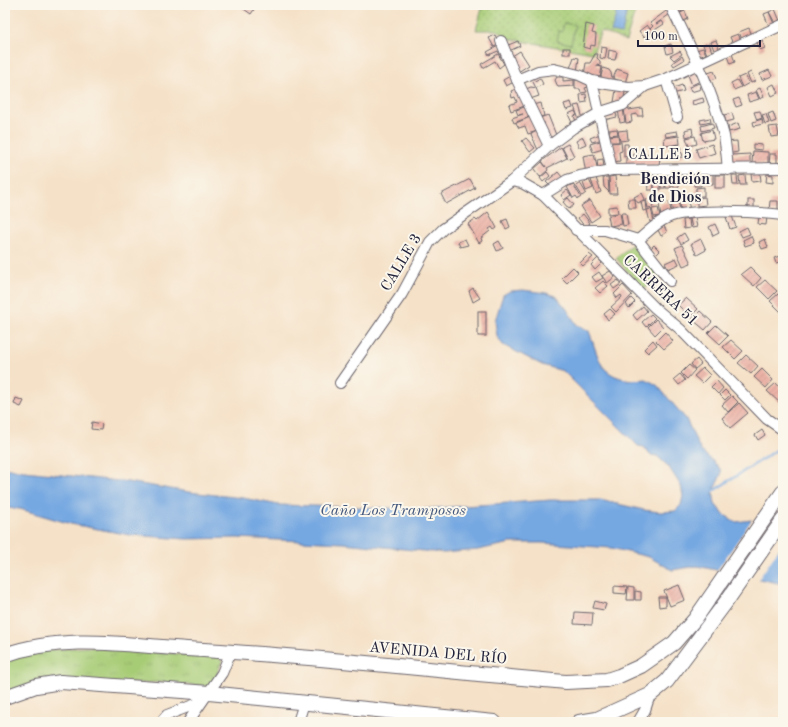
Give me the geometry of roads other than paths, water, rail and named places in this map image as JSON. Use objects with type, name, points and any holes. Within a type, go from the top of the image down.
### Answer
[{"type":"main road","name":"AVENIDA DEL RÍO","points":[[5,655],[21,649],[76,642],[231,651],[566,682],[607,680],[641,666],[674,643],[695,619],[782,493]]},
{"type":"main road","points":[[579,722],[597,719],[650,695],[667,682],[731,595],[783,520]]},
{"type":"main road","points":[[5,697],[36,686],[61,682],[206,697],[304,703],[494,722]]},
{"type":"street","points":[[672,9],[698,64],[724,137],[728,170]]},
{"type":"street","points":[[517,80],[538,71],[554,69],[579,75],[592,81],[628,87],[645,86],[666,79],[783,26]]},
{"type":"street","points":[[501,41],[517,80],[549,146]]},
{"type":"street","points":[[666,79],[677,117]]},
{"type":"street","points":[[592,81],[612,170]]},
{"type":"street","name":"CALLE 3","points":[[340,383],[402,294],[430,242],[443,229],[512,182],[549,146],[598,113],[623,105],[645,86]]},
{"type":"street","name":"CALLE 5","points":[[543,195],[568,180],[580,176],[612,170],[728,170],[783,168]]},
{"type":"street","name":"CARRERA 51","points":[[512,182],[522,183],[543,195],[576,230],[655,308],[680,329],[767,419],[783,430]]},
{"type":"street","points":[[638,240],[660,222],[677,214],[739,212],[783,215]]},
{"type":"street","points":[[576,230],[605,230],[638,240],[670,281]]},
{"type":"street","points":[[188,722],[222,673],[231,651]]},
{"type":"street","points":[[638,722],[645,710],[650,695]]},
{"type":"street","points":[[161,722],[167,715],[206,697]]},
{"type":"street","points":[[298,722],[304,703]]},
{"type":"water","points":[[619,5],[631,5],[626,14],[622,34],[611,32]]},
{"type":"water","name":"Caño Los Tramposos","points":[[523,290],[556,296],[577,325],[589,331],[600,362],[609,373],[625,379],[646,379],[657,385],[686,419],[701,451],[721,470],[721,475],[713,491],[715,504],[723,514],[736,522],[783,516],[783,584],[697,566],[672,570],[649,557],[611,548],[542,543],[511,543],[478,550],[444,553],[343,543],[237,538],[186,539],[130,535],[71,524],[20,509],[5,508],[5,468],[128,482],[189,492],[243,498],[279,505],[421,509],[551,500],[600,500],[644,510],[660,512],[675,511],[681,505],[683,496],[681,486],[668,466],[657,456],[650,455],[644,447],[638,446],[563,371],[542,365],[503,345],[497,336],[495,321],[503,295],[510,291]]},
{"type":"waterway","points":[[713,491],[783,446]]},
{"type":"district","name":"Bendición de Dios","points":[[675,189]]}]
